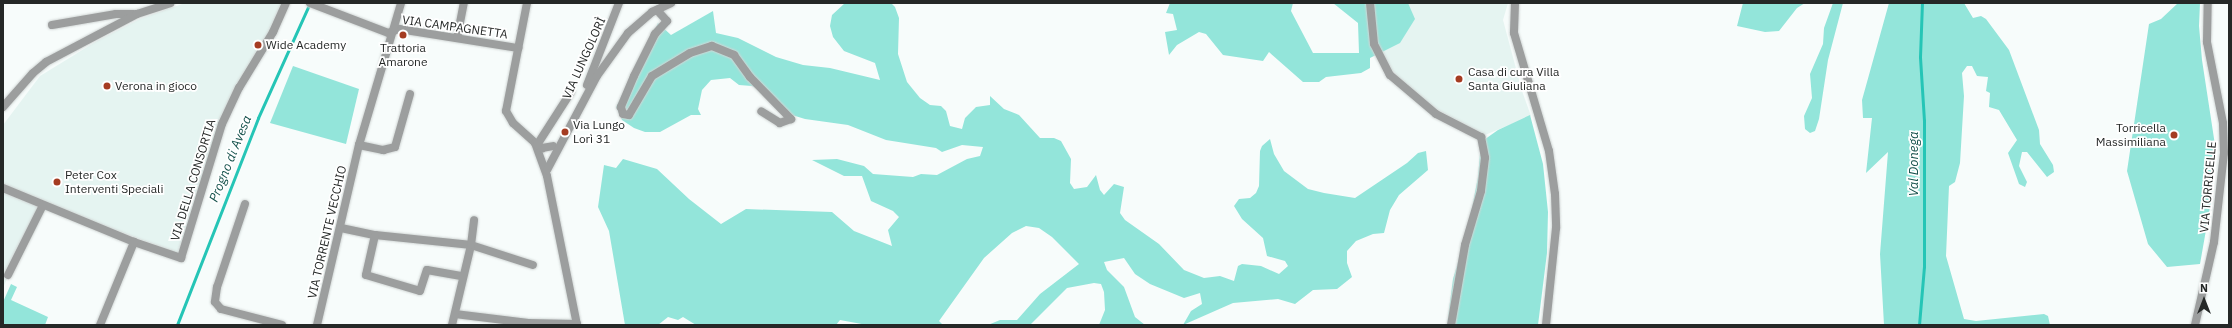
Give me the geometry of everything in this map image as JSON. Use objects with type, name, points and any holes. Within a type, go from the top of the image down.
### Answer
[{"type":"street","points":[[3,107],[33,73],[46,62],[137,14],[170,3]]},
{"type":"street","name":"VIA DELLA CONSORTIA","points":[[3,188],[134,242],[181,258],[222,124],[239,88],[273,32],[286,3]]},
{"type":"street","points":[[310,3],[326,6],[391,32]]},
{"type":"street","name":"VIA TORRENTE VECCHIO","points":[[317,325],[341,228],[359,145],[391,32],[401,3]]},
{"type":"street","points":[[457,38],[464,3]]},
{"type":"street","points":[[527,3],[506,111],[513,123],[536,144],[542,148],[553,146]]},
{"type":"street","name":"VIA LUNGOLORÌ","points":[[547,173],[548,158],[553,146],[587,86],[619,3]]},
{"type":"street","name":"VIA LUNGOLORÌ","points":[[547,173],[597,76],[628,33],[657,10],[671,3]]},
{"type":"street","points":[[1370,3],[1374,44],[1390,75],[1436,114],[1481,137],[1485,158],[1481,191],[1465,245],[1451,325]]},
{"type":"street","points":[[1515,3],[1514,33],[1549,151],[1555,194],[1556,228],[1546,325]]},
{"type":"street","name":"VIA TORRICELLE","points":[[2195,325],[2214,242],[2224,153],[2223,123],[2207,42],[2208,3]]},
{"type":"street","points":[[657,10],[668,21],[655,34],[634,76],[621,107],[623,114],[629,115],[652,76],[690,53],[712,46],[734,55],[750,77],[791,119],[780,123],[761,110]]},
{"type":"street","points":[[52,25],[116,14],[137,14]]},
{"type":"street","name":"VIA CAMPAGNETTA","points":[[391,32],[399,29],[518,48]]},
{"type":"street","points":[[536,144],[571,92]]},
{"type":"street","points":[[359,145],[383,150],[395,147],[410,94]]},
{"type":"street","points":[[455,314],[528,323],[577,324],[547,173],[536,144]]},
{"type":"street","points":[[245,204],[217,287],[215,302],[221,309],[282,325]]},
{"type":"street","points":[[8,275],[43,205]]},
{"type":"street","points":[[452,325],[462,276],[471,246],[474,220]]},
{"type":"street","points":[[341,228],[375,235],[471,246],[533,264]]},
{"type":"street","points":[[375,235],[366,275],[420,291],[427,270],[462,276]]},
{"type":"street","points":[[100,325],[134,242]]},
{"type":"shaded area","points":[[185,3],[284,3],[223,126],[180,254],[65,211],[3,184],[3,125],[40,76],[97,41],[140,19]]},
{"type":"shaded area","points":[[845,3],[891,3],[895,7],[899,18],[898,54],[907,82],[920,98],[930,105],[941,106],[946,111],[950,126],[962,129],[965,118],[976,107],[990,105],[990,96],[1004,109],[1019,115],[1040,138],[1054,138],[1061,141],[1071,159],[1070,183],[1074,189],[1087,187],[1096,175],[1100,190],[1104,195],[1114,184],[1124,187],[1120,213],[1125,220],[1159,244],[1184,270],[1204,278],[1220,276],[1234,281],[1238,266],[1242,264],[1261,266],[1279,274],[1288,266],[1285,261],[1267,256],[1263,238],[1242,219],[1234,206],[1239,199],[1250,198],[1256,193],[1259,186],[1260,151],[1262,146],[1270,139],[1274,154],[1284,171],[1308,189],[1324,193],[1355,198],[1407,163],[1418,153],[1426,151],[1428,170],[1399,195],[1390,210],[1384,233],[1373,234],[1356,241],[1347,251],[1347,263],[1352,277],[1337,289],[1313,290],[1295,304],[1278,299],[1233,303],[1183,325],[1191,311],[1202,304],[1200,293],[1184,298],[1150,284],[1135,274],[1124,258],[1104,262],[1107,270],[1124,287],[1135,317],[1145,325],[1099,325],[1105,310],[1104,292],[1101,284],[1094,283],[1067,288],[1030,325],[988,325],[1000,320],[1017,320],[1040,294],[1079,264],[1052,237],[1039,228],[1026,226],[1012,233],[984,258],[939,321],[943,325],[867,325],[840,320],[836,325],[696,325],[683,317],[678,320],[668,317],[658,325],[625,325],[609,231],[598,207],[604,165],[616,168],[623,159],[657,169],[689,199],[721,224],[746,209],[832,212],[854,231],[892,246],[888,230],[899,217],[893,211],[871,201],[862,176],[844,176],[812,160],[837,159],[864,166],[873,174],[913,177],[921,174],[937,175],[967,159],[980,156],[983,147],[962,145],[942,152],[936,148],[886,140],[848,125],[805,119],[792,115],[768,95],[752,86],[739,85],[730,78],[711,80],[702,90],[698,109],[701,115],[691,115],[660,132],[645,132],[634,128],[622,120],[616,107],[658,23],[671,35],[713,11],[716,33],[738,38],[776,57],[803,65],[830,68],[880,80],[875,63],[844,51],[833,37],[830,26],[832,15]]},
{"type":"shaded area","points":[[1170,3],[1293,3],[1291,11],[1313,53],[1359,53],[1358,23],[1333,3],[1408,3],[1415,19],[1400,43],[1370,58],[1370,68],[1361,73],[1326,77],[1319,82],[1303,82],[1269,52],[1263,61],[1223,55],[1206,34],[1199,32],[1177,45],[1169,55],[1165,32],[1177,30],[1173,14],[1166,13]]},
{"type":"shaded area","name":"Casa di cura Villa Santa Giuliana","points":[[1373,3],[1508,3],[1503,20],[1522,91],[1531,116],[1485,135],[1440,111],[1409,89],[1391,69],[1377,40]]},
{"type":"shaded area","points":[[1743,3],[1805,3],[1797,8],[1779,31],[1765,32],[1737,26]]},
{"type":"shaded area","points":[[1833,3],[1843,3],[1828,60],[1819,119],[1815,131],[1810,133],[1805,129],[1804,116],[1812,98],[1810,74],[1823,44],[1824,28]]},
{"type":"shaded area","points":[[1889,3],[1964,3],[1973,18],[1981,16],[1986,19],[2009,50],[2039,130],[2040,144],[2053,165],[2054,172],[2047,177],[2027,152],[2022,152],[2019,166],[2027,182],[2025,187],[2019,184],[2008,153],[2017,140],[1999,110],[1989,107],[1990,93],[1986,91],[1988,77],[1977,76],[1972,66],[1967,66],[1962,73],[1964,96],[1960,163],[1955,182],[1949,186],[1946,256],[1964,319],[1976,321],[2044,314],[2048,316],[2050,325],[1884,325],[1880,254],[1888,152],[1866,173],[1872,118],[1863,118],[1862,100]]},
{"type":"shaded area","points":[[2178,3],[2200,3],[2199,26],[2202,60],[2215,145],[2212,196],[2200,264],[2167,267],[2148,244],[2127,171],[2149,24],[2161,19]]},
{"type":"shaded area","points":[[293,66],[359,89],[346,144],[270,123]]},
{"type":"shaded area","points":[[1530,115],[1543,164],[1548,212],[1547,253],[1538,325],[1447,325],[1453,279],[1468,228],[1478,177],[1481,142],[1498,130]]},
{"type":"shaded area","points":[[3,192],[39,207],[3,288]]},
{"type":"shaded area","points":[[11,284],[17,287],[11,300],[48,317],[45,325],[3,325],[3,302]]},
{"type":"waterway","name":"Val Donega","points":[[1919,325],[1924,267],[1924,121],[1920,57],[1922,3]]},
{"type":"waterway","name":"Progno di Avesa","points":[[177,325],[258,118],[309,5]]},
{"type":"place","name":"Trattoria Amarone","points":[[403,35]]},
{"type":"place","name":"Wide Academy","points":[[258,45]]},
{"type":"place","name":"Casa di cura Villa Santa Giuliana","points":[[1459,79]]},
{"type":"place","name":"Verona in gioco","points":[[107,86]]},
{"type":"place","name":"Via Lungo Lorì 31","points":[[565,132]]},
{"type":"place","name":"Torricella Massimiliana","points":[[2174,135]]},
{"type":"place","name":"Peter Cox Interventi Speciali","points":[[57,182]]}]
